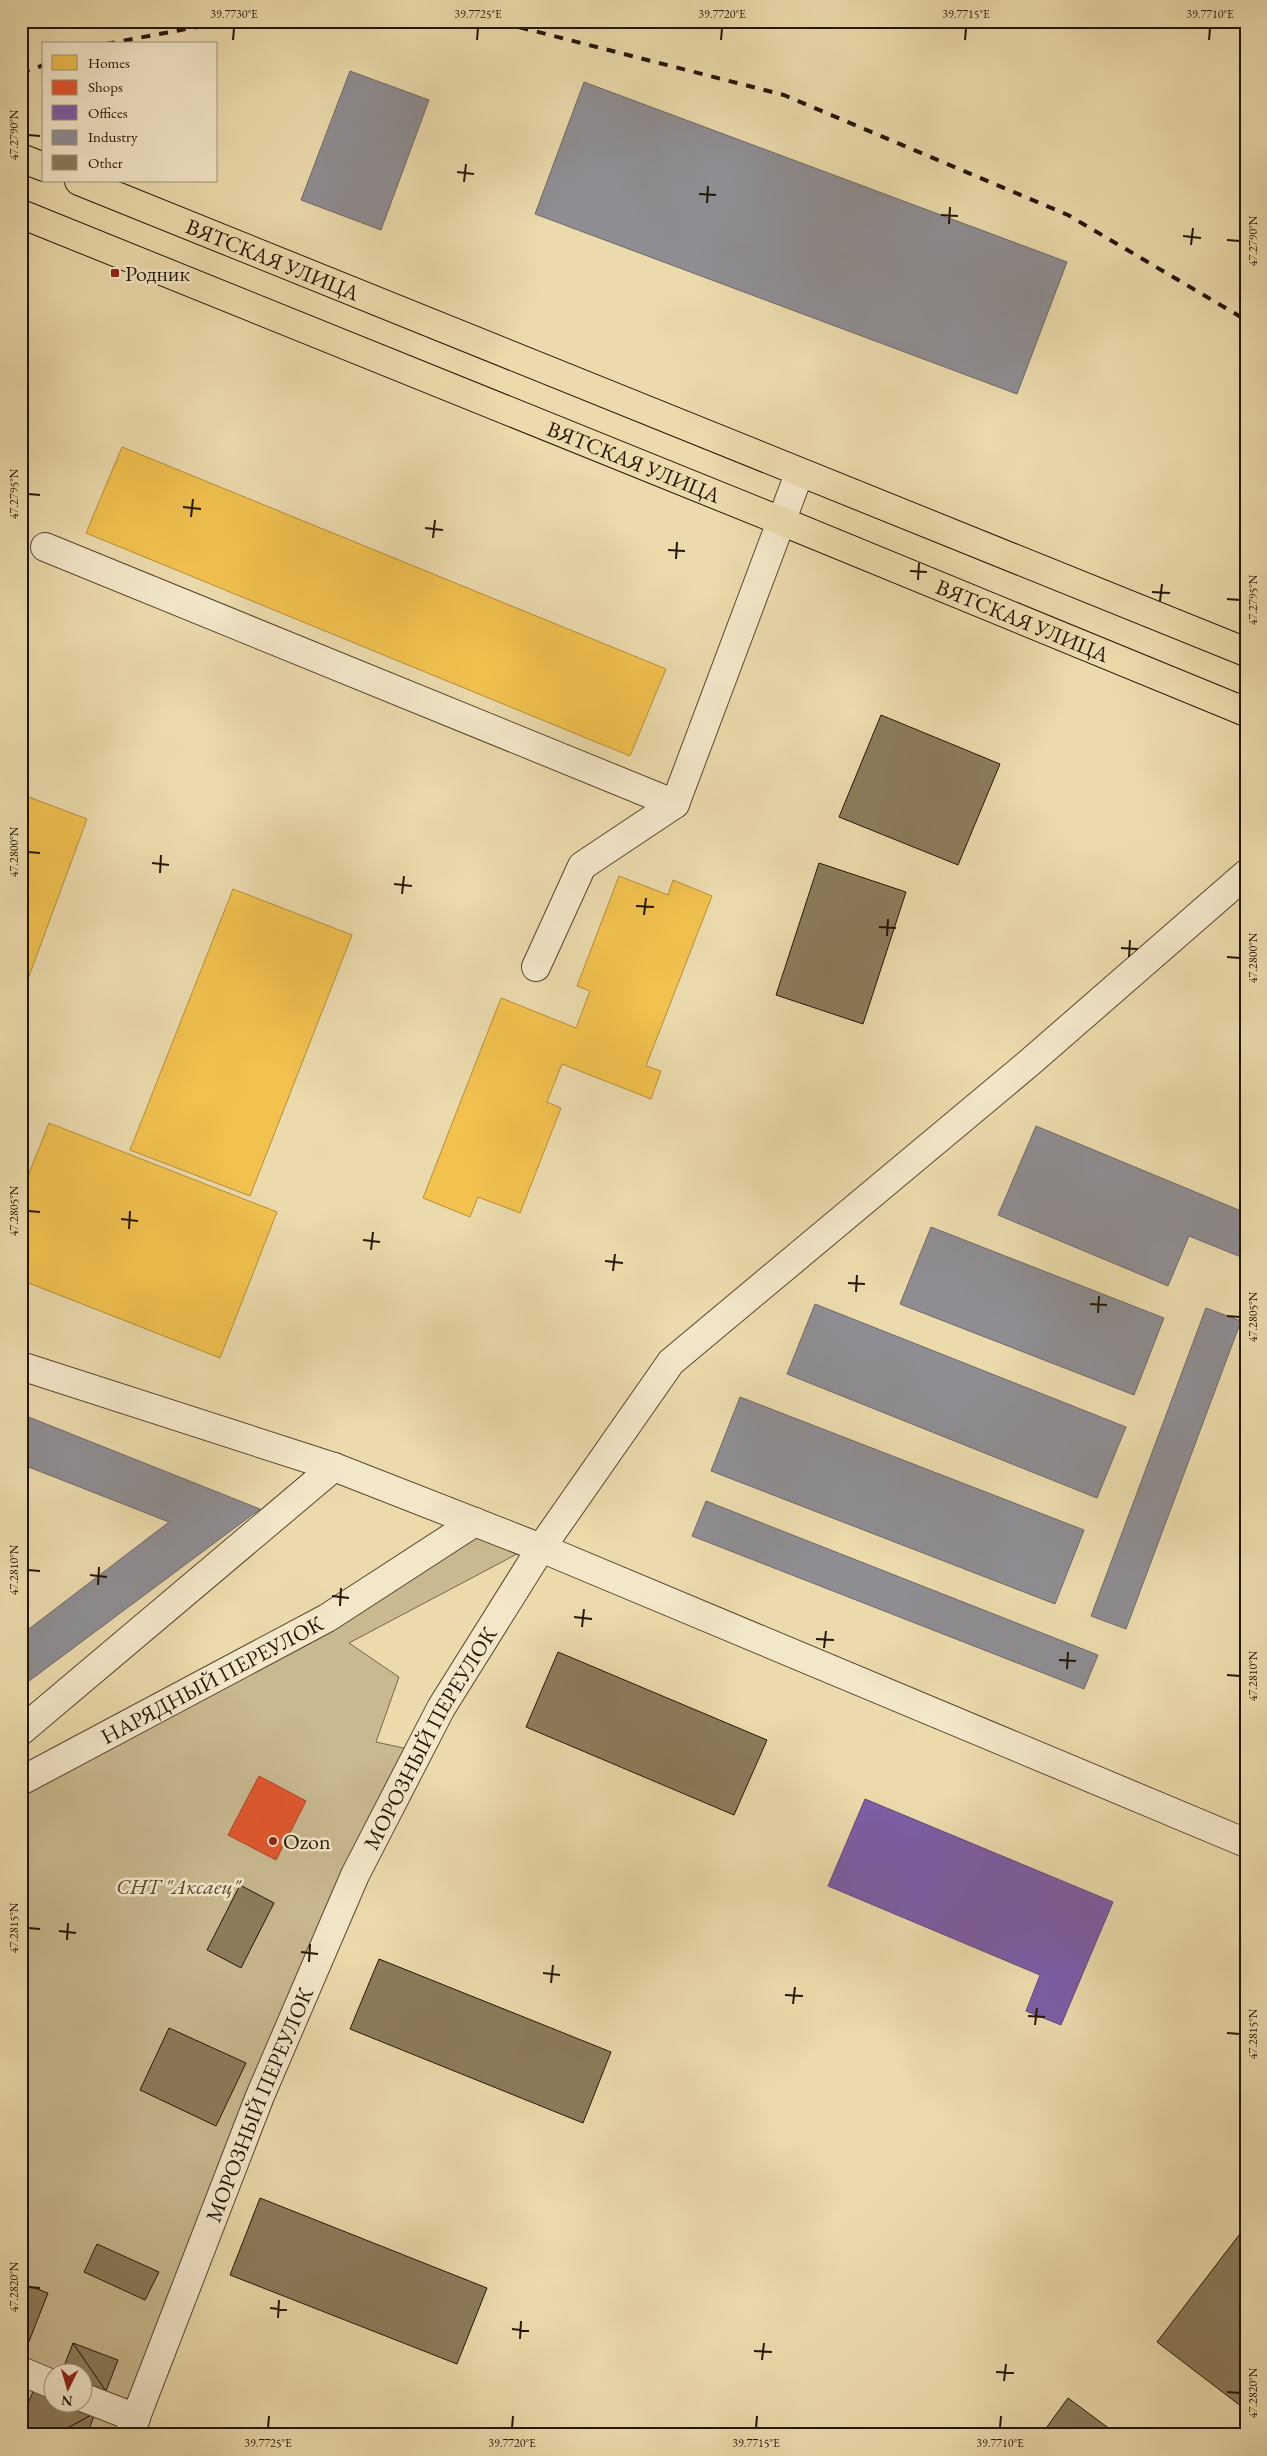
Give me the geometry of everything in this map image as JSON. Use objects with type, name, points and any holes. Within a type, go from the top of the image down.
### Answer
[{"type":"main road","points":[[21,158],[42,166]]},
{"type":"main road","name":"ВЯТСКАЯ УЛИЦА","points":[[80,182],[799,474],[1246,652]]},
{"type":"main road","name":"ВЯТСКАЯ УЛИЦА","points":[[21,214],[781,521],[1246,712]]},
{"type":"street","points":[[536,967],[582,866],[675,804],[799,474]]},
{"type":"street","points":[[45,548],[675,804]]},
{"type":"street","name":"МОРОЗНЫЙ ПЕРЕУЛОК","points":[[132,2427],[260,2096],[355,1875],[441,1708],[541,1548],[671,1362],[1029,1062],[1246,874]]},
{"type":"street","points":[[21,1366],[334,1466],[541,1548],[1246,1843]]},
{"type":"street","points":[[21,1731],[334,1466]]},
{"type":"street","name":"НАРЯДНЫЙ ПЕРЕУЛОК","points":[[21,1781],[327,1618],[475,1522]]},
{"type":"street","points":[[21,2371],[42,2380]]},
{"type":"street","points":[[92,2403],[132,2427]]},
{"type":"green space","name":"СНТ \"Аксаец\"","points":[[476,1532],[517,1554],[349,1643],[399,1677],[376,1742],[408,1749],[113,2435],[21,2435],[21,1795]]},
{"type":"building: Homes","points":[[122,447],[666,669],[630,756],[86,533]]},
{"type":"building: Homes","points":[[26,796],[87,819],[21,998],[21,808]]},
{"type":"building: Homes","points":[[619,876],[668,895],[673,880],[712,896],[646,1066],[661,1071],[651,1099],[562,1064],[547,1102],[561,1108],[520,1213],[478,1197],[470,1217],[423,1198],[501,998],[576,1028],[590,991],[577,986]]},
{"type":"building: Homes","points":[[233,889],[352,935],[250,1196],[130,1150]]},
{"type":"building: Homes","points":[[49,1123],[277,1212],[220,1358],[21,1280],[21,1194]]},
{"type":"building: Shops","points":[[259,1776],[306,1801],[276,1860],[228,1835]]},
{"type":"building: Offices","points":[[865,1799],[1113,1902],[1061,2025],[1026,2011],[1040,1975],[828,1886]]},
{"type":"building: Industry","points":[[350,71],[429,100],[381,230],[301,200]]},
{"type":"building: Industry","points":[[584,82],[1067,262],[1017,394],[535,214]]},
{"type":"building: Industry","points":[[1036,1126],[1246,1213],[1246,1259],[1189,1236],[1168,1286],[998,1215]]},
{"type":"building: Industry","points":[[931,1227],[1164,1318],[1134,1395],[900,1304]]},
{"type":"building: Industry","points":[[815,1304],[1126,1427],[1097,1498],[787,1374]]},
{"type":"building: Industry","points":[[1206,1308],[1241,1321],[1126,1629],[1091,1616]]},
{"type":"building: Industry","points":[[740,1397],[1084,1530],[1055,1604],[711,1471]]},
{"type":"building: Industry","points":[[21,1414],[260,1509],[21,1687],[21,1635],[169,1522],[21,1464]]},
{"type":"building: Industry","points":[[706,1501],[1098,1655],[1084,1689],[692,1536]]},
{"type":"building: Other","points":[[881,715],[1000,764],[958,865],[839,817]]},
{"type":"building: Other","points":[[819,863],[906,892],[863,1024],[776,995]]},
{"type":"building: Other","points":[[558,1652],[767,1740],[734,1815],[526,1727]]},
{"type":"building: Other","points":[[240,1885],[274,1903],[241,1968],[207,1950]]},
{"type":"building: Other","points":[[379,1959],[611,2052],[583,2123],[350,2029]]},
{"type":"building: Other","points":[[169,2028],[246,2063],[216,2126],[140,2090]]},
{"type":"building: Other","points":[[260,2198],[487,2288],[457,2364],[230,2275]]},
{"type":"building: Other","points":[[1246,2226],[1246,2410],[1157,2342]]},
{"type":"building: Other","points":[[97,2244],[159,2272],[145,2300],[84,2272]]},
{"type":"building: Other","points":[[21,2283],[48,2293],[26,2349],[21,2347]]},
{"type":"building: Other","points":[[73,2343],[87,2364],[65,2364]]},
{"type":"building: Other","points":[[73,2343],[118,2360],[106,2391],[92,2371],[92,2364],[87,2364]]},
{"type":"building: Other","points":[[92,2371],[106,2391],[92,2386]]},
{"type":"building: Other","points":[[34,2389],[42,2393],[42,2414],[95,2413],[55,2435],[21,2435],[21,2421]]},
{"type":"building: Other","points":[[1068,2398],[1118,2435],[1041,2435]]},
{"type":"building: Other","points":[[95,2413],[87,2435],[55,2435]]},
{"type":"railway","points":[[117,42],[229,21]]},
{"type":"railway","points":[[466,21],[503,23],[784,95],[1068,215],[1246,320]]},
{"type":"railway","points":[[21,73],[42,66]]},
{"type":"place","name":"Родник","points":[[115,273]]},
{"type":"place","name":"Ozon","points":[[273,1841]]}]
